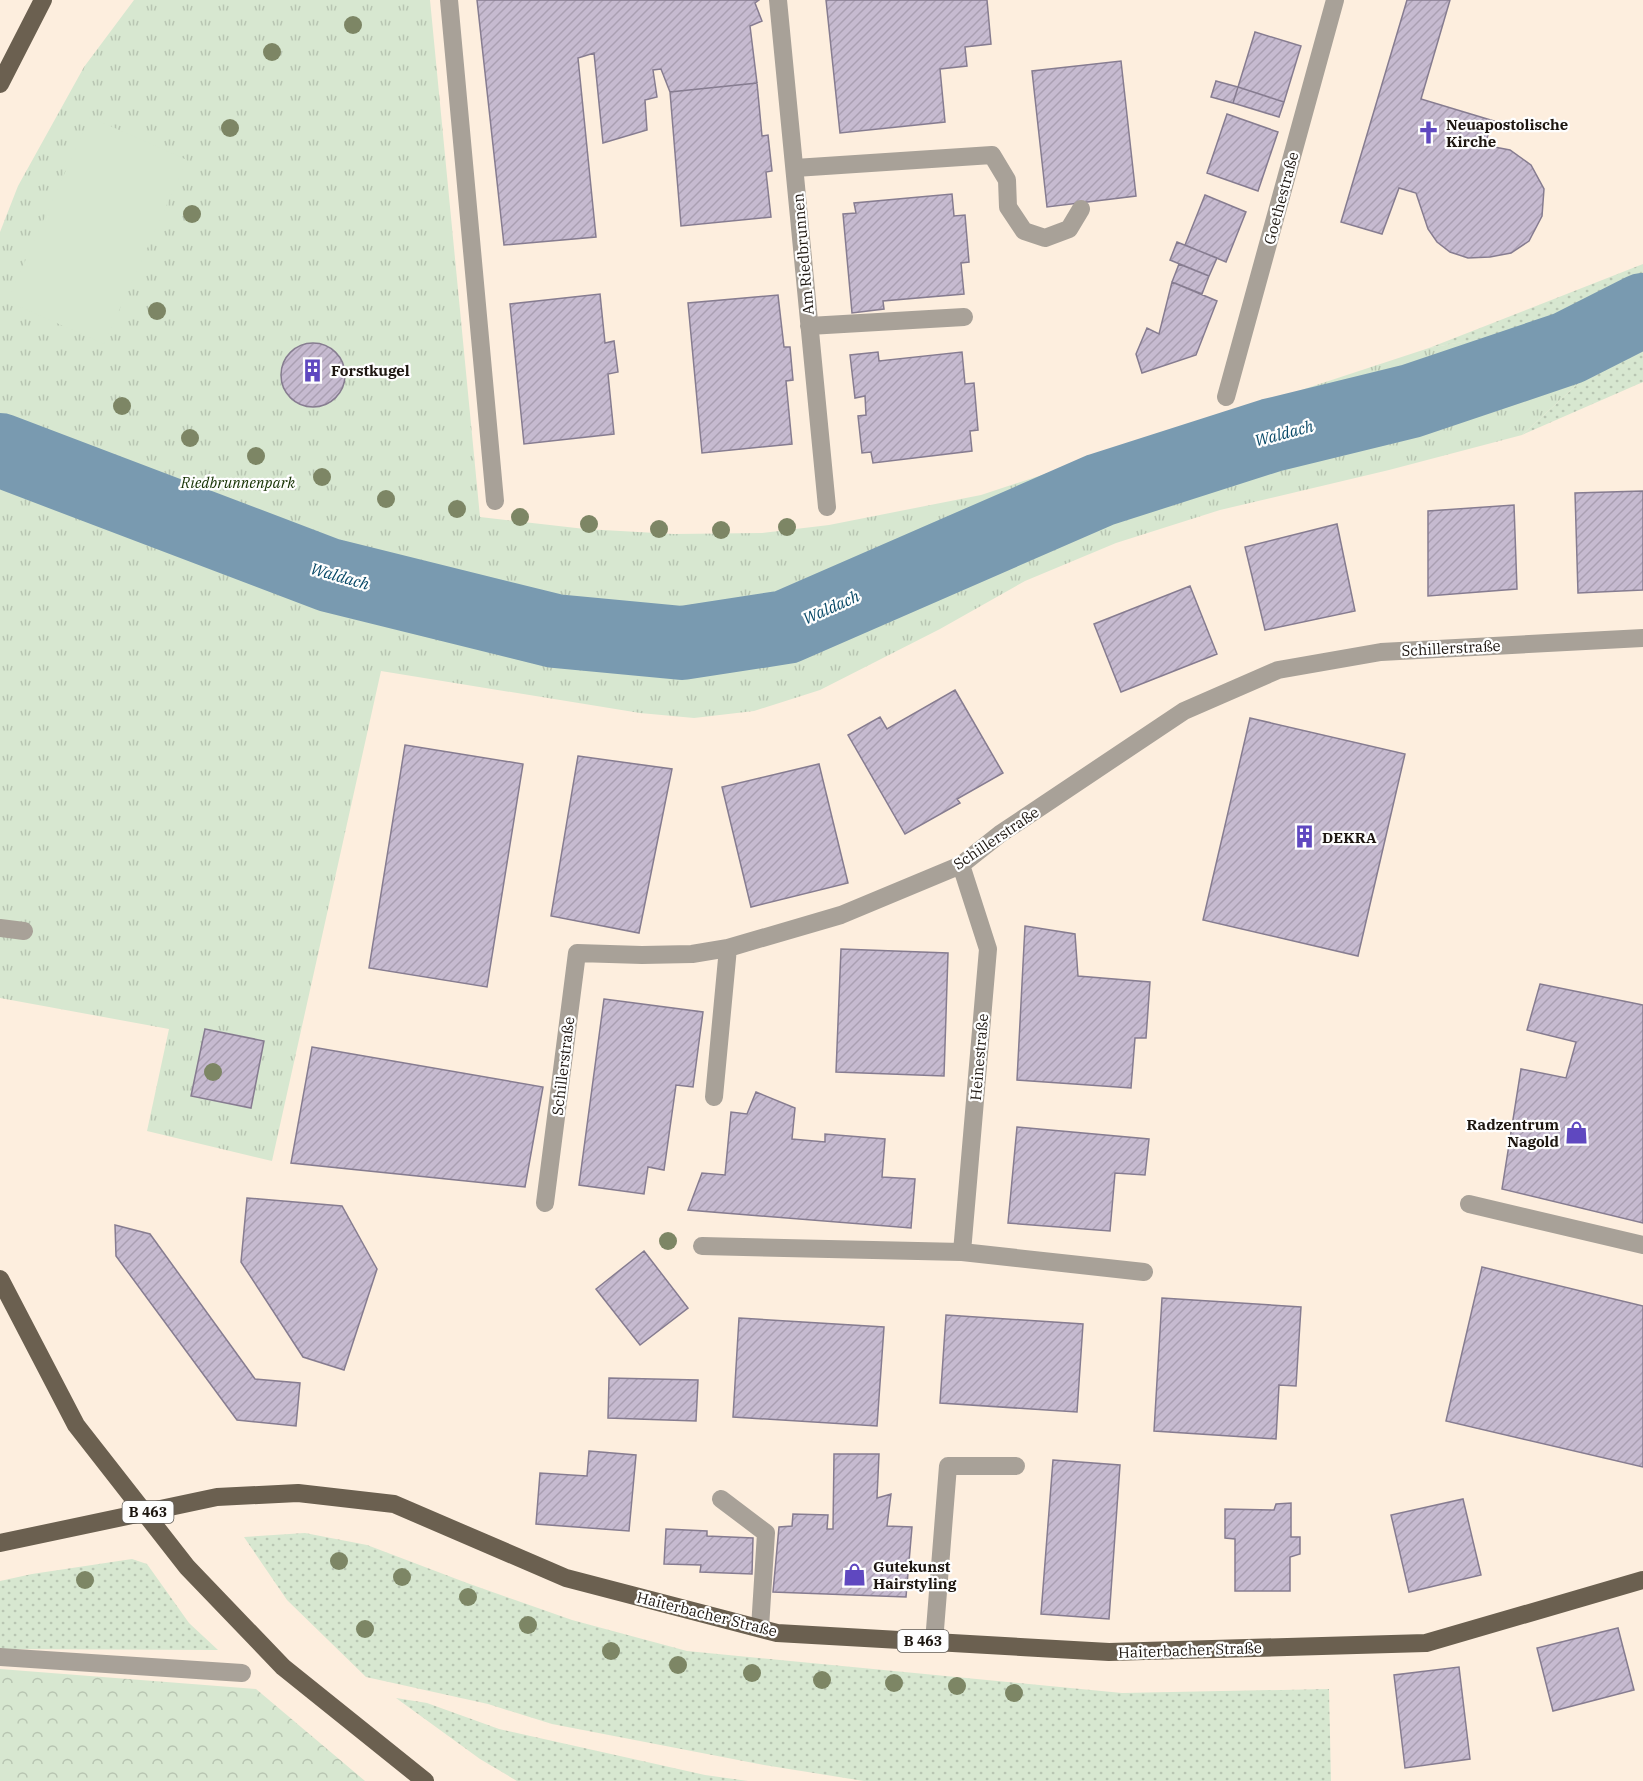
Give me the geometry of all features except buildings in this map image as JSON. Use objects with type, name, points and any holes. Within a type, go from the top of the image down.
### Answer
[{"type":"main road","points":[[0,84],[43,0]]},
{"type":"main road","points":[[0,1279],[76,1425],[187,1566],[283,1667],[425,1781]]},
{"type":"main road","name":"Haiterbacher Straße","points":[[0,1543],[217,1497],[298,1493],[394,1504],[566,1578],[777,1633],[1109,1652],[1426,1643],[1643,1580]]},
{"type":"street","points":[[449,0],[495,501]]},
{"type":"street","name":"Am Riedbrunnen","points":[[778,0],[827,507]]},
{"type":"street","name":"Goethestraße","points":[[1227,397],[1335,0]]},
{"type":"street","points":[[795,168],[992,155],[1007,180],[1008,207],[1024,231],[1045,238],[1069,229],[1081,209]]},
{"type":"street","points":[[809,326],[964,317]]},
{"type":"street","name":"Schillerstraße","points":[[545,1203],[577,953],[692,954],[728,948],[841,915],[961,865],[1000,834],[1184,711],[1278,670],[1381,652],[1643,638]]},
{"type":"street","name":"Heinestraße","points":[[961,865],[988,950],[962,1252]]},
{"type":"street","points":[[0,928],[24,931]]},
{"type":"street","points":[[714,1097],[728,948]]},
{"type":"street","points":[[1469,1204],[1643,1245]]},
{"type":"street","points":[[702,1246],[962,1252],[1144,1272]]},
{"type":"street","points":[[934,1642],[948,1466],[1016,1466]]},
{"type":"street","points":[[721,1499],[766,1533],[760,1628]]},
{"type":"street","points":[[0,1657],[242,1672]]},
{"type":"green space","name":"Riedbrunnenpark","points":[[134,0],[430,0],[480,517],[585,529],[674,534],[762,533],[829,525],[981,495],[1429,348],[1610,315],[1618,347],[1522,435],[1389,470],[1220,510],[1116,543],[1025,581],[940,629],[820,690],[754,711],[694,718],[640,713],[381,671],[272,1161],[147,1131],[169,1029],[0,998],[0,232],[18,186],[84,67]]},
{"type":"green space","points":[[90,117],[187,160],[104,344],[7,301]]},
{"type":"green space","points":[[1643,264],[1643,382],[1522,435],[1618,347],[1609,316],[1429,348]]},
{"type":"green space","points":[[305,1533],[367,1545],[572,1620],[687,1651],[1122,1693],[1329,1689],[1331,1781],[864,1781],[764,1765],[552,1724],[488,1704],[366,1677],[287,1600],[244,1537]]},
{"type":"green space","points":[[132,1559],[147,1564],[189,1623],[218,1650],[0,1649],[0,1581]]},
{"type":"green space","points":[[0,1669],[256,1689],[365,1781],[0,1781]]},
{"type":"green space","points":[[396,1698],[427,1703],[499,1729],[705,1775],[748,1781],[517,1781],[480,1759]]},
{"type":"waterway","name":"Waldach","points":[[0,450],[329,575],[555,631],[682,643],[786,627],[1100,490],[1272,435],[1411,401],[1568,348],[1643,310]]},
{"type":"place","name":"Neuapostolische Kirche","points":[[1428,133]]},
{"type":"place","name":"Forstkugel","points":[[313,370]]},
{"type":"place","name":"DEKRA","points":[[1304,837]]},
{"type":"place","name":"Radzentrum Nagold","points":[[1577,1133]]},
{"type":"place","name":"Gutekunst Hairstyling","points":[[855,1575]]}]
